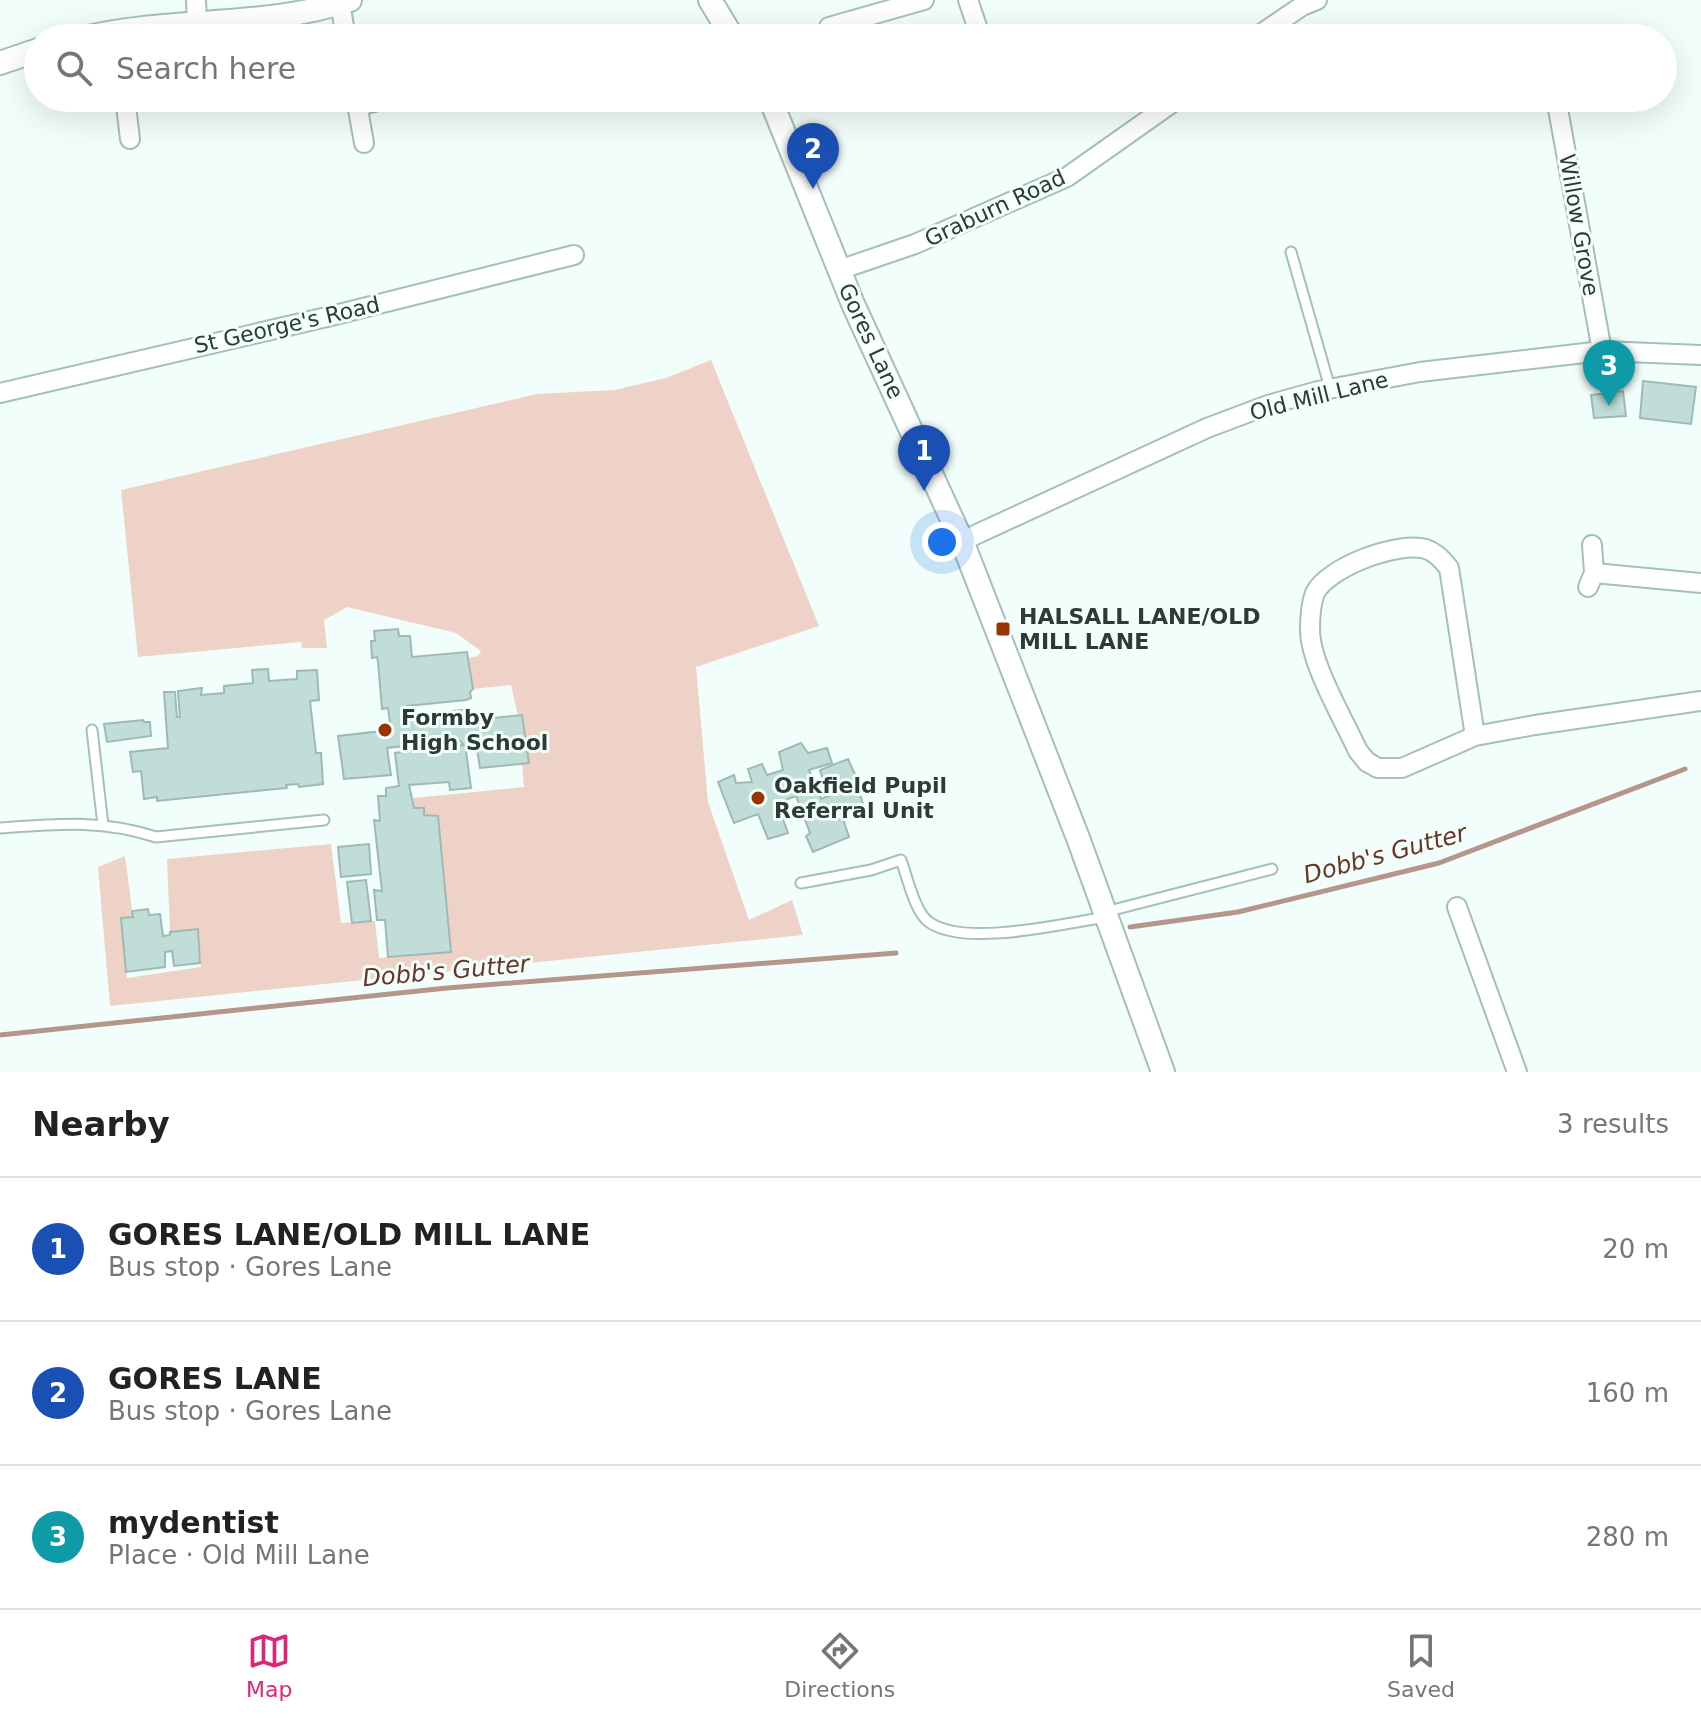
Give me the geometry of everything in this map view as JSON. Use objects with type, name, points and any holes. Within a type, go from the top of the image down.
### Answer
[{"type":"street","points":[[196,0],[197,23]]},
{"type":"street","points":[[710,0],[725,24]]},
{"type":"street","points":[[840,24],[924,0]]},
{"type":"street","points":[[968,0],[976,24]]},
{"type":"street","points":[[1276,24],[1317,0]]},
{"type":"street","points":[[190,24],[294,15],[345,2],[346,24]]},
{"type":"street","points":[[0,63],[24,55]]},
{"type":"street","points":[[127,112],[130,139]]},
{"type":"street","points":[[359,112],[364,143]]},
{"type":"street","name":"Gores Lane","points":[[776,112],[839,270],[962,541],[1106,914],[1163,1072]]},
{"type":"street","name":"Graburn Road","points":[[839,270],[915,244],[1067,177],[1159,112]]},
{"type":"street","name":"Willow Grove","points":[[1559,112],[1602,351]]},
{"type":"street","name":"St George's Road","points":[[0,393],[331,316],[574,255]]},
{"type":"street","name":"Old Mill Lane","points":[[962,541],[1207,428],[1268,405],[1330,388],[1420,372],[1602,351],[1701,355]]},
{"type":"street","points":[[1592,545],[1591,580],[1701,583]]},
{"type":"street","points":[[1475,736],[1449,568],[1438,555],[1423,548],[1405,548],[1352,562],[1331,576],[1316,593],[1310,631],[1312,651],[1358,751],[1367,762],[1378,768],[1402,768],[1475,736],[1701,701]]},
{"type":"street","points":[[1457,907],[1517,1072]]},
{"type":"lane","points":[[1291,252],[1330,388]]},
{"type":"lane","points":[[92,730],[103,825]]},
{"type":"lane","points":[[0,828],[81,822],[135,830],[156,837],[324,820]]},
{"type":"lane","points":[[801,883],[871,870],[901,860],[927,922],[948,931],[1003,933],[1106,914],[1272,869]]},
{"type":"shaded area","name":"Formby High School","points":[[711,360],[819,626],[696,667],[708,802],[749,920],[792,900],[803,935],[110,1006],[98,867],[125,856],[133,917],[121,919],[127,978],[201,967],[198,929],[170,932],[167,859],[331,844],[341,923],[375,921],[379,958],[451,952],[424,809],[414,808],[413,798],[524,787],[522,764],[529,763],[522,716],[518,716],[511,685],[473,689],[469,658],[478,656],[481,651],[456,633],[347,607],[324,620],[327,648],[302,648],[301,642],[138,657],[121,490],[537,394],[614,390],[666,378]]},
{"type":"building","points":[[1643,381],[1696,387],[1691,424],[1640,418]]},
{"type":"building","points":[[1623,391],[1626,416],[1594,418],[1591,395]]},
{"type":"building","points":[[398,629],[399,636],[410,636],[412,657],[467,652],[473,689],[471,698],[466,700],[407,706],[408,716],[470,709],[470,717],[474,720],[522,715],[529,763],[480,768],[477,749],[466,751],[471,788],[450,790],[449,782],[409,785],[414,808],[424,808],[424,815],[438,816],[451,952],[388,957],[385,920],[377,920],[374,890],[382,891],[374,820],[380,821],[378,796],[386,796],[386,788],[399,786],[395,753],[464,745],[459,740],[387,748],[391,775],[344,779],[338,736],[391,730],[388,708],[382,709],[378,662],[377,657],[372,658],[371,641],[375,641],[374,631]]},
{"type":"building","points":[[268,669],[269,681],[297,679],[297,671],[317,670],[319,700],[310,701],[316,753],[321,753],[323,784],[286,785],[287,788],[157,801],[157,797],[144,799],[141,771],[133,772],[130,752],[168,748],[164,692],[175,692],[177,717],[180,717],[178,691],[202,688],[201,695],[224,693],[224,686],[253,683],[252,670]]},
{"type":"building","points":[[150,722],[151,736],[107,742],[104,724]]},
{"type":"building","name":"Oakfield Pupil Referral Unit","points":[[801,743],[808,753],[827,748],[832,763],[809,770],[821,799],[857,785],[863,804],[848,810],[845,805],[834,808],[837,820],[843,819],[849,837],[813,852],[806,836],[810,833],[796,796],[777,803],[788,833],[768,839],[758,814],[734,823],[718,782],[734,775],[736,783],[752,782],[748,769],[762,764],[767,775],[783,770],[779,752]]},
{"type":"building","points":[[848,759],[857,779],[826,790],[820,770]]},
{"type":"building","points":[[369,844],[371,874],[341,877],[338,847]]},
{"type":"building","points":[[366,880],[371,921],[352,923],[347,882]]},
{"type":"building","points":[[148,909],[149,915],[160,914],[163,936],[170,935],[170,932],[198,929],[200,963],[174,966],[172,951],[165,952],[165,967],[126,972],[121,918],[133,917],[132,911]]},
{"type":"waterway","name":"Dobb's Gutter","points":[[1130,927],[1238,912],[1439,863],[1685,769]]},
{"type":"waterway","name":"Dobb's Gutter","points":[[0,1035],[447,988],[896,953]]},
{"type":"place","name":"GORES LANE","points":[[813,189]]},
{"type":"place","name":"mydentist","points":[[1609,406]]},
{"type":"place","name":"GORES LANE/OLD MILL LANE","points":[[924,491]]},
{"type":"place","name":"HALSALL LANE/OLD MILL LANE","points":[[1003,629]]},
{"type":"place","name":"Formby High School","points":[[385,730]]},
{"type":"place","name":"Oakfield Pupil Referral Unit","points":[[758,798]]}]
